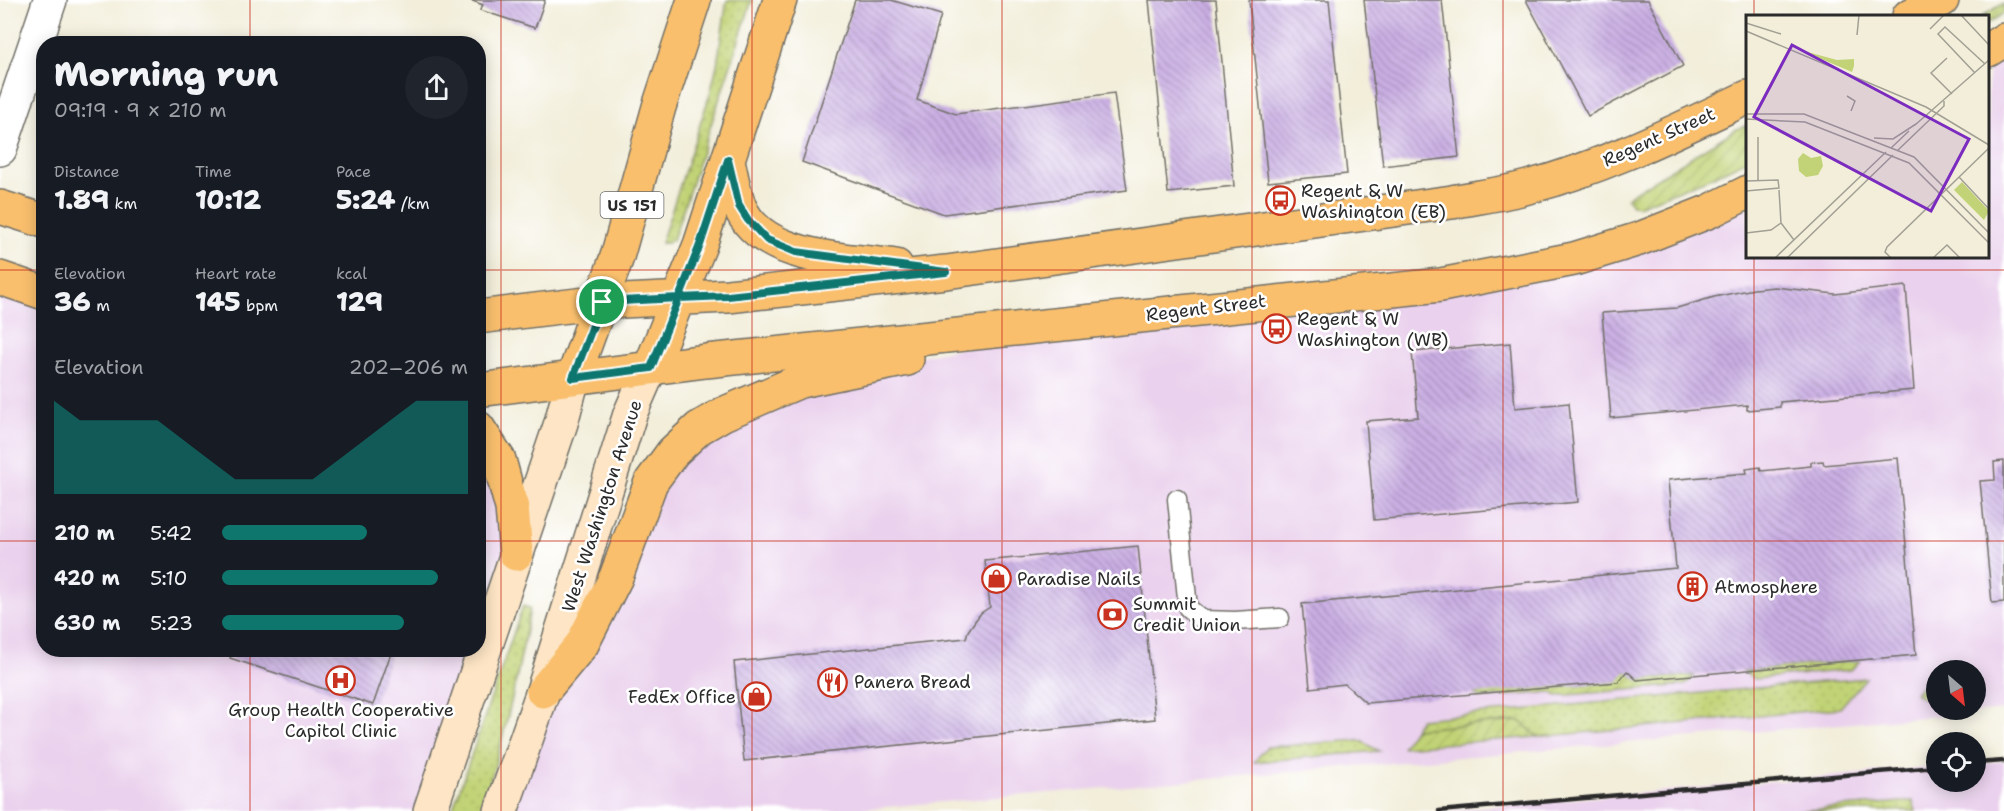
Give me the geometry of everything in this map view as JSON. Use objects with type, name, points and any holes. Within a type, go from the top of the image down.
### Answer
[{"type":"main road","name":"US 151","points":[[602,302],[659,107],[694,0]]},
{"type":"main road","name":"West Washington Avenue","points":[[651,368],[700,245],[780,0]]},
{"type":"main road","points":[[1911,15],[1942,0]]},
{"type":"main road","points":[[1989,50],[2004,40]]},
{"type":"main road","name":"Regent Street","points":[[486,316],[602,302],[728,296],[946,272],[1452,202],[1528,188],[1598,165],[1665,137],[1746,98]]},
{"type":"main road","points":[[728,160],[739,206],[748,220],[767,240],[796,252],[946,272]]},
{"type":"main road","name":"Regent Street","points":[[486,389],[706,361],[1441,285],[1574,259],[1639,239],[1710,211],[1746,193]]},
{"type":"main road","points":[[0,207],[36,218]]},
{"type":"main road","points":[[0,278],[36,290]]},
{"type":"main road","points":[[573,378],[602,302]]},
{"type":"main road","points":[[543,690],[582,645],[616,577],[651,482],[674,452],[699,428],[723,414],[800,381],[1082,323]]},
{"type":"main road","points":[[486,440],[499,460],[512,508],[516,554]]},
{"type":"street","points":[[38,36],[50,0]]},
{"type":"street","points":[[0,149],[36,42]]},
{"type":"street","name":"West Washington Avenue","points":[[501,811],[543,690],[630,414],[651,368]]},
{"type":"street","points":[[486,644],[561,423],[573,378]]},
{"type":"street","points":[[430,811],[482,657]]},
{"type":"lane","points":[[1177,499],[1188,608],[1203,620],[1235,621],[1280,618]]},
{"type":"shaded area","points":[[2004,40],[2004,710],[1986,712],[1986,660],[1926,660],[1926,717],[839,811],[501,811],[673,452],[800,381],[1082,323],[1441,285],[1746,192],[1746,258],[1989,258],[1989,49]]},
{"type":"shaded area","points":[[0,278],[36,291],[36,657],[482,657],[430,811],[0,811]]},
{"type":"shaded area","points":[[486,452],[516,554],[486,644]]},
{"type":"shaded area","points":[[2004,761],[2004,811],[1439,811],[1926,768],[1926,792],[1986,792],[1986,762]]},
{"type":"green space","points":[[727,0],[752,0],[673,240],[661,243],[710,94]]},
{"type":"green space","points":[[2004,3],[2004,13],[1989,22],[1989,15],[1985,15]]},
{"type":"green space","points":[[1746,125],[1746,160],[1714,176],[1638,206],[1632,205],[1627,198],[1636,191]]},
{"type":"green space","points":[[523,606],[530,608],[520,659],[503,736],[481,811],[452,811]]},
{"type":"green space","points":[[1861,660],[1851,670],[1754,679],[1743,671]]},
{"type":"green space","points":[[1627,671],[1638,680],[1695,675],[1685,685],[1557,696],[1551,692],[1479,698],[1474,694]]},
{"type":"green space","points":[[1866,678],[1840,708],[1538,737],[1520,721],[1414,729],[1420,719]]},
{"type":"green space","points":[[1926,680],[1926,699],[1915,693]]},
{"type":"green space","points":[[1520,721],[1538,737],[1402,747],[1414,729]]},
{"type":"green space","points":[[1359,740],[1379,751],[1254,762],[1267,747]]},
{"type":"green space","points":[[1913,801],[1916,811],[1796,811]]},
{"type":"building","points":[[470,0],[545,0],[535,28],[480,10],[483,5]]},
{"type":"building","points":[[855,0],[891,0],[941,15],[917,100],[956,114],[1114,93],[1127,190],[944,214],[802,162]]},
{"type":"building","points":[[1149,0],[1216,0],[1234,186],[1168,193]]},
{"type":"building","points":[[1249,0],[1329,0],[1347,174],[1268,182]]},
{"type":"building","points":[[1364,0],[1442,0],[1459,157],[1383,166]]},
{"type":"building","points":[[1526,0],[1648,0],[1683,66],[1588,116]]},
{"type":"building","points":[[1906,286],[1914,390],[1780,402],[1780,407],[1747,410],[1747,405],[1611,418],[1602,313],[1677,308],[1714,297],[1775,287],[1835,294]]},
{"type":"building","points":[[1510,343],[1515,408],[1569,403],[1578,502],[1374,520],[1366,421],[1418,417],[1412,352]]},
{"type":"building","name":"Atmosphere","points":[[1898,458],[1916,655],[1637,680],[1627,671],[1618,682],[1366,703],[1345,684],[1310,688],[1302,604],[1676,568],[1668,480],[1747,473],[1746,469],[1760,467],[1761,471],[1811,466],[1811,462],[1823,461],[1824,465]]},
{"type":"building","points":[[2004,461],[2004,602],[1992,603],[1980,481],[1995,480],[1994,462]]},
{"type":"building","points":[[1138,546],[1155,719],[744,761],[734,662],[966,638],[968,631],[981,613],[990,607],[985,561]]},
{"type":"building","name":"Group Health Cooperative Capitol Clinic","points":[[230,657],[390,657],[373,705]]},
{"type":"railway","points":[[1986,762],[2004,761]]},
{"type":"railway","points":[[1439,811],[1926,768]]},
{"type":"place","name":"Regent & W Washington (EB)","points":[[1280,201]]},
{"type":"place","name":"Regent & W Washington (WB)","points":[[1276,329]]},
{"type":"place","name":"Paradise Nails","points":[[996,579]]},
{"type":"place","name":"Atmosphere","points":[[1693,587]]},
{"type":"place","name":"Summit Credit Union","points":[[1112,614]]},
{"type":"place","name":"Group Health Cooperative Capitol Clinic","points":[[341,681]]},
{"type":"place","name":"Panera Bread","points":[[833,682]]},
{"type":"place","name":"FedEx Office","points":[[757,697]]},
{"type":"route","points":[[602,302],[573,378],[651,368],[679,298],[728,296],[946,272],[796,252],[767,240],[748,220],[739,206],[728,160],[700,245],[679,298],[602,302]]}]
